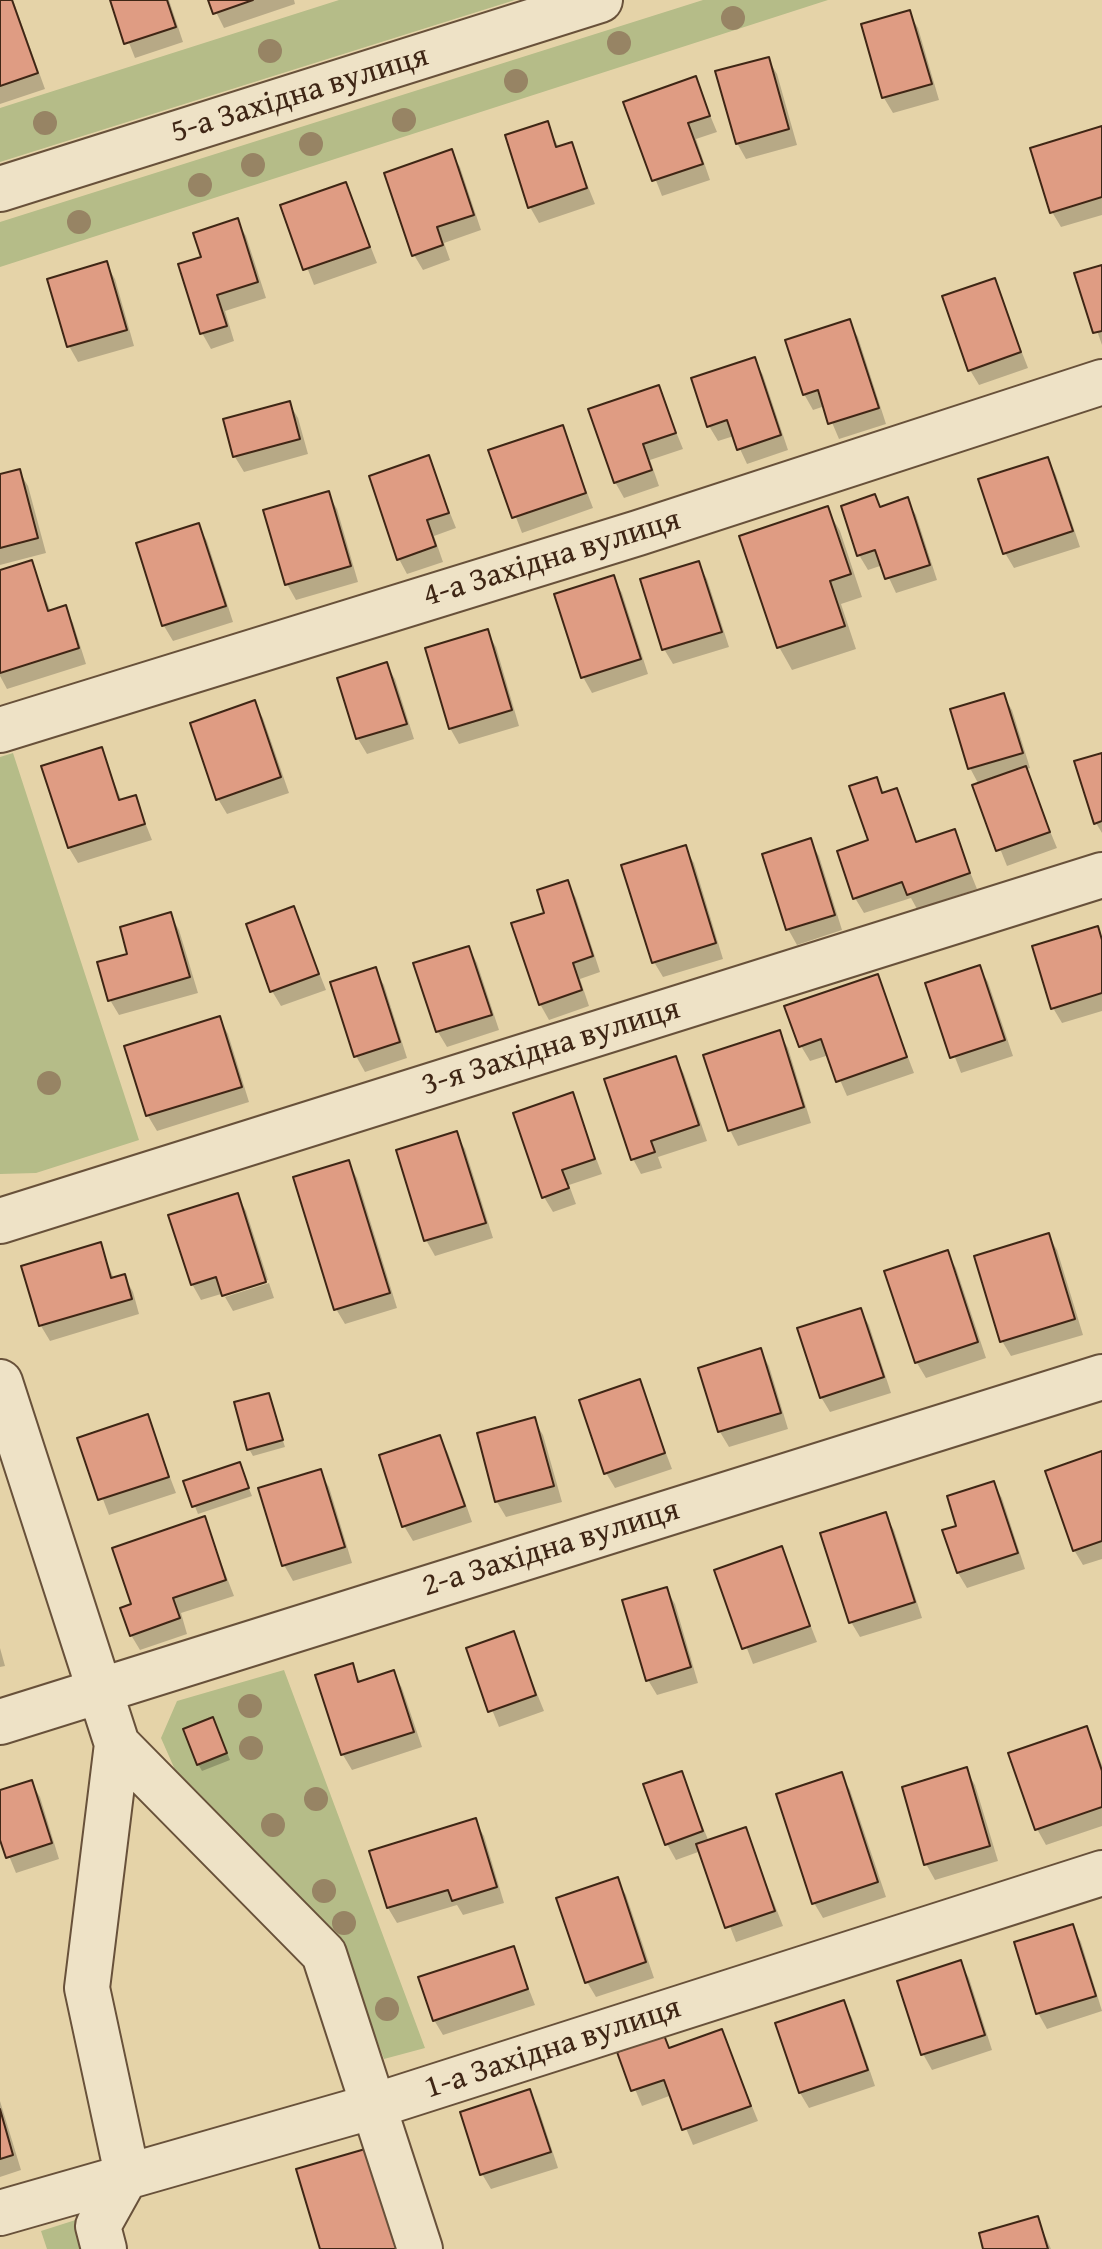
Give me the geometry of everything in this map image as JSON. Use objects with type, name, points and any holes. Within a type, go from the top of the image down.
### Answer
[{"type":"street","name":"5-а Західна вулиця","points":[[0,189],[600,0]]},
{"type":"street","name":"4-а Західна вулиця","points":[[0,730],[638,533],[1102,382]]},
{"type":"street","name":"3-я Західна вулиця","points":[[0,1221],[1102,875]]},
{"type":"street","name":"2-а Західна вулиця","points":[[0,1722],[1102,1377]]},
{"type":"street","points":[[0,1382],[117,1744],[87,1988],[127,2174],[98,2226],[104,2249]]},
{"type":"street","points":[[117,1744],[324,1954],[420,2249]]},
{"type":"street","name":"1-а Західна вулиця","points":[[0,2213],[127,2174],[374,2106],[1102,1873]]},
{"type":"green space","points":[[339,0],[515,0],[0,162],[0,108]]},
{"type":"green space","points":[[703,0],[828,0],[0,267],[0,222]]},
{"type":"green space","points":[[13,753],[139,1140],[36,1173],[0,1174],[0,757]]},
{"type":"green space","points":[[284,1670],[425,2048],[384,2059],[347,1961],[194,1813],[161,1738],[177,1701]]},
{"type":"green space","points":[[85,2217],[94,2249],[47,2249],[41,2231]]},
{"type":"building","points":[[0,0],[12,0],[38,73],[0,86]]},
{"type":"building","points":[[110,0],[167,0],[176,27],[124,44]]},
{"type":"building","points":[[208,0],[253,0],[213,14]]},
{"type":"building","points":[[910,10],[932,84],[882,98],[861,24]]},
{"type":"building","points":[[769,57],[789,129],[736,144],[715,71]]},
{"type":"building","points":[[696,76],[710,116],[688,123],[703,164],[652,181],[623,102]]},
{"type":"building","points":[[548,121],[556,147],[572,142],[587,188],[528,208],[505,135]]},
{"type":"building","points":[[1102,126],[1102,197],[1050,213],[1030,148]]},
{"type":"building","points":[[452,149],[474,215],[437,227],[443,245],[412,256],[384,173]]},
{"type":"building","points":[[346,182],[370,247],[303,270],[280,205]]},
{"type":"building","points":[[238,218],[258,282],[217,295],[227,326],[200,334],[178,264],[201,257],[193,233]]},
{"type":"building","points":[[107,261],[127,330],[67,347],[47,279]]},
{"type":"building","points":[[1102,265],[1102,331],[1093,333],[1074,273]]},
{"type":"building","points":[[995,278],[1021,352],[968,371],[942,296]]},
{"type":"building","points":[[850,319],[879,408],[828,424],[818,390],[803,395],[785,340]]},
{"type":"building","points":[[755,357],[781,435],[737,450],[727,420],[707,427],[691,378]]},
{"type":"building","points":[[659,385],[676,433],[643,444],[652,470],[614,483],[588,409]]},
{"type":"building","points":[[290,401],[300,439],[233,457],[223,419]]},
{"type":"building","points":[[563,425],[586,493],[512,518],[488,450]]},
{"type":"building","points":[[429,455],[449,513],[427,520],[436,546],[397,560],[369,476]]},
{"type":"building","points":[[1048,457],[1073,531],[1003,554],[978,479]]},
{"type":"building","points":[[20,469],[38,538],[0,548],[0,474]]},
{"type":"building","points":[[329,491],[351,566],[285,585],[263,510]]},
{"type":"building","points":[[875,494],[880,507],[908,497],[930,565],[885,579],[875,550],[857,556],[841,506]]},
{"type":"building","points":[[828,506],[851,574],[830,581],[845,626],[777,648],[739,536]]},
{"type":"building","points":[[199,523],[226,606],[162,626],[136,543]]},
{"type":"building","points":[[32,560],[48,611],[66,605],[79,648],[0,673],[0,570]]},
{"type":"building","points":[[699,561],[722,632],[662,650],[640,579]]},
{"type":"building","points":[[614,575],[641,659],[581,678],[554,594]]},
{"type":"building","points":[[488,629],[512,710],[449,729],[425,648]]},
{"type":"building","points":[[387,662],[407,724],[356,739],[337,678]]},
{"type":"building","points":[[1004,693],[1023,753],[968,769],[950,709]]},
{"type":"building","points":[[255,700],[281,777],[216,800],[190,723]]},
{"type":"building","points":[[102,747],[119,800],[136,795],[145,824],[68,848],[41,766]]},
{"type":"building","points":[[1102,753],[1102,821],[1094,824],[1074,761]]},
{"type":"building","points":[[1026,766],[1050,832],[996,851],[972,785]]},
{"type":"building","points":[[877,777],[882,793],[897,788],[916,842],[955,829],[970,873],[907,895],[902,882],[853,899],[837,851],[868,840],[849,786]]},
{"type":"building","points":[[811,838],[835,915],[786,930],[762,854]]},
{"type":"building","points":[[686,845],[716,943],[652,963],[621,865]]},
{"type":"building","points":[[568,880],[593,956],[573,963],[582,990],[539,1005],[511,923],[544,913],[537,890]]},
{"type":"building","points":[[294,906],[319,974],[270,992],[246,924]]},
{"type":"building","points":[[171,912],[190,977],[108,1001],[97,962],[127,954],[120,927]]},
{"type":"building","points":[[1098,926],[1102,940],[1102,993],[1051,1009],[1032,946]]},
{"type":"building","points":[[469,946],[492,1015],[436,1032],[413,963]]},
{"type":"building","points":[[980,965],[1005,1040],[950,1058],[925,983]]},
{"type":"building","points":[[376,967],[400,1042],[354,1057],[330,982]]},
{"type":"building","points":[[878,974],[907,1057],[836,1082],[821,1039],[799,1047],[784,1006]]},
{"type":"building","points":[[220,1016],[242,1087],[146,1116],[124,1046]]},
{"type":"building","points":[[780,1030],[804,1107],[728,1131],[703,1055]]},
{"type":"building","points":[[676,1056],[699,1125],[651,1141],[655,1152],[631,1160],[604,1079]]},
{"type":"building","points":[[573,1092],[595,1159],[562,1170],[569,1188],[542,1198],[513,1113]]},
{"type":"building","points":[[457,1131],[486,1223],[424,1241],[396,1150]]},
{"type":"building","points":[[349,1160],[390,1293],[334,1310],[293,1177]]},
{"type":"building","points":[[238,1193],[266,1282],[222,1296],[216,1277],[191,1285],[168,1215]]},
{"type":"building","points":[[1049,1233],[1075,1319],[1000,1342],[974,1256]]},
{"type":"building","points":[[101,1242],[111,1278],[125,1274],[132,1299],[39,1326],[21,1266]]},
{"type":"building","points":[[948,1250],[978,1342],[915,1363],[884,1271]]},
{"type":"building","points":[[861,1308],[884,1377],[820,1398],[797,1328]]},
{"type":"building","points":[[761,1348],[781,1413],[718,1432],[698,1368]]},
{"type":"building","points":[[640,1379],[665,1453],[604,1474],[579,1400]]},
{"type":"building","points":[[269,1393],[283,1440],[247,1450],[234,1402]]},
{"type":"building","points":[[148,1414],[169,1477],[98,1500],[77,1438]]},
{"type":"building","points":[[535,1417],[554,1486],[495,1502],[477,1433]]},
{"type":"building","points":[[440,1435],[465,1506],[402,1527],[379,1455]]},
{"type":"building","points":[[1102,1451],[1102,1541],[1073,1551],[1045,1471]]},
{"type":"building","points":[[240,1462],[249,1488],[192,1507],[183,1481]]},
{"type":"building","points":[[321,1469],[345,1547],[282,1566],[258,1488]]},
{"type":"building","points":[[994,1481],[1018,1553],[957,1573],[942,1530],[956,1526],[947,1496]]},
{"type":"building","points":[[886,1512],[915,1602],[849,1623],[820,1533]]},
{"type":"building","points":[[205,1516],[226,1580],[173,1598],[180,1618],[130,1636],[120,1608],[131,1604],[112,1548]]},
{"type":"building","points":[[782,1546],[810,1626],[742,1649],[714,1570]]},
{"type":"building","points":[[667,1587],[691,1667],[646,1681],[622,1600]]},
{"type":"building","points":[[514,1631],[536,1695],[488,1712],[466,1648]]},
{"type":"building","points":[[353,1663],[358,1682],[394,1670],[414,1732],[341,1755],[315,1675]]},
{"type":"building","points":[[213,1717],[227,1753],[197,1765],[183,1729]]},
{"type":"building","points":[[1087,1726],[1102,1771],[1102,1807],[1035,1830],[1008,1753]]},
{"type":"building","points":[[967,1767],[990,1846],[924,1865],[902,1787]]},
{"type":"building","points":[[682,1771],[703,1831],[665,1845],[643,1784]]},
{"type":"building","points":[[842,1772],[878,1882],[812,1904],[776,1794]]},
{"type":"building","points":[[32,1780],[52,1843],[6,1858],[0,1840],[0,1790]]},
{"type":"building","points":[[476,1818],[497,1887],[452,1901],[448,1890],[387,1908],[369,1851]]},
{"type":"building","points":[[746,1827],[775,1911],[725,1928],[696,1844]]},
{"type":"building","points":[[618,1877],[646,1962],[585,1983],[556,1898]]},
{"type":"building","points":[[1073,1924],[1096,1996],[1036,2014],[1014,1942]]},
{"type":"building","points":[[514,1946],[528,1989],[433,2021],[418,1977]]},
{"type":"building","points":[[961,1960],[985,2035],[921,2055],[897,1981]]},
{"type":"building","points":[[844,2000],[868,2070],[799,2093],[775,2023]]},
{"type":"building","points":[[722,2029],[751,2106],[682,2130],[664,2080],[631,2091],[617,2052],[664,2035],[669,2048]]},
{"type":"building","points":[[530,2089],[551,2152],[480,2175],[460,2112]]},
{"type":"building","points":[[0,2109],[13,2155],[0,2159]]},
{"type":"building","points":[[379,2145],[411,2249],[320,2249],[296,2169]]},
{"type":"building","points":[[1038,2216],[1048,2249],[983,2249],[979,2233]]}]
